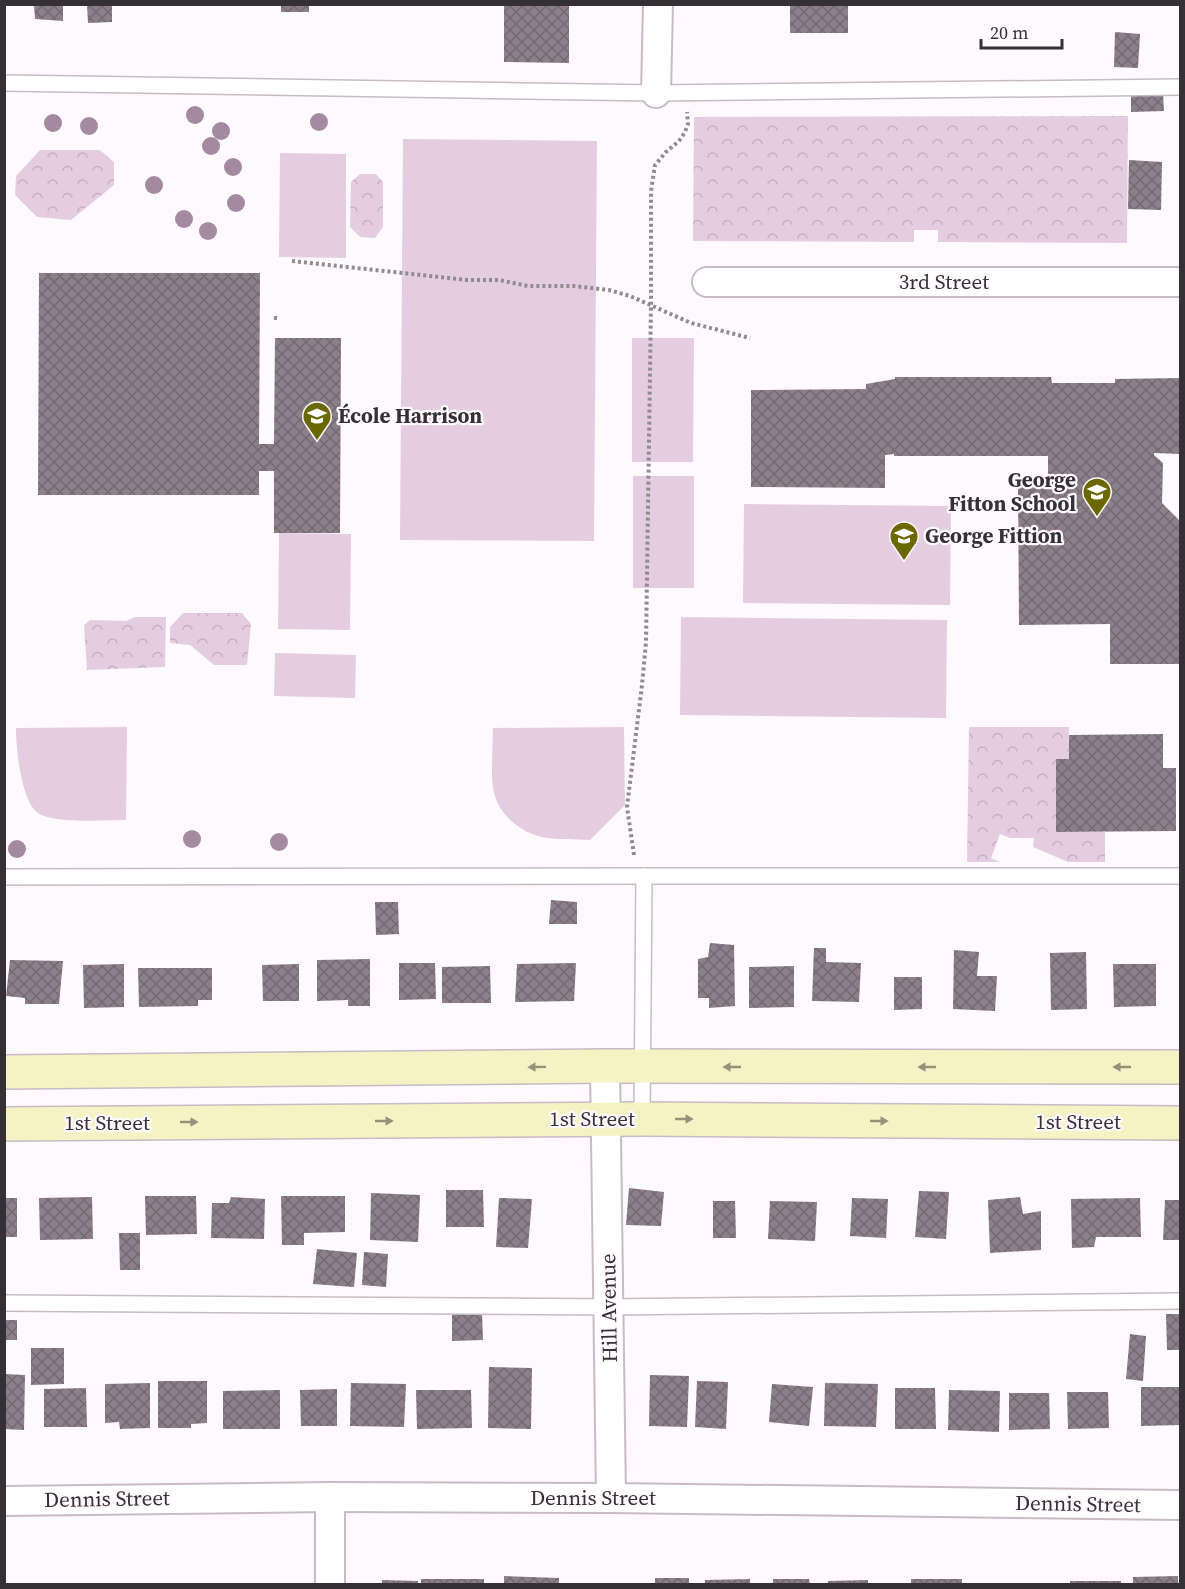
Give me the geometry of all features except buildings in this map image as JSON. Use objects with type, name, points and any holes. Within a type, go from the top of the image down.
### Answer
[{"type":"main road","points":[[4,1072],[605,1066],[1180,1067]]},
{"type":"main road","name":"1st Street","points":[[4,1124],[606,1119],[1180,1123]]},
{"type":"street","points":[[656,93],[658,4]]},
{"type":"street","name":"3rd Street","points":[[707,282],[1180,282]]},
{"type":"street","name":"Hill Avenue","points":[[605,1066],[611,1498]]},
{"type":"street","points":[[330,1497],[330,1584]]},
{"type":"street","name":"Dennis Street","points":[[4,1501],[330,1497],[1180,1505]]},
{"type":"lane","points":[[4,83],[656,93],[1180,87]]},
{"type":"lane","points":[[642,1119],[644,876]]},
{"type":"lane","points":[[4,877],[1180,876]]},
{"type":"lane","points":[[4,1304],[609,1306],[1180,1301]]},
{"type":"path","points":[[644,876],[634,855],[627,791],[646,642],[651,191],[655,165],[679,141],[688,124],[686,93]]},
{"type":"path","points":[[292,261],[467,280],[500,280],[528,286],[590,287],[609,290],[630,296],[691,323],[750,338]]},
{"type":"green space","points":[[1128,116],[1127,243],[938,242],[938,230],[914,230],[914,242],[693,241],[694,117]]},
{"type":"green space","points":[[403,139],[597,141],[594,541],[400,540]]},
{"type":"green space","points":[[40,150],[100,150],[114,162],[114,185],[71,220],[37,217],[15,195],[16,176]]},
{"type":"green space","points":[[280,153],[346,154],[346,258],[279,257]]},
{"type":"green space","points":[[360,174],[376,174],[383,182],[383,227],[375,238],[360,237],[350,227],[351,182]]},
{"type":"green space","points":[[632,338],[694,338],[693,462],[632,462]]},
{"type":"green space","points":[[633,476],[694,476],[694,588],[633,588]]},
{"type":"green space","points":[[744,504],[951,506],[950,605],[743,603]]},
{"type":"green space","points":[[279,533],[351,534],[350,630],[278,629]]},
{"type":"green space","points":[[183,613],[242,613],[251,624],[247,665],[214,665],[190,645],[170,643],[170,627]]},
{"type":"green space","points":[[135,617],[166,617],[165,667],[87,670],[84,625],[90,620],[126,621]]},
{"type":"green space","points":[[681,617],[947,620],[946,718],[680,715]]},
{"type":"green space","points":[[275,653],[356,655],[355,698],[274,696]]},
{"type":"green space","points":[[127,727],[126,820],[56,819],[38,813],[32,807],[21,774],[16,728]]},
{"type":"green space","points":[[624,727],[625,805],[590,840],[539,836],[522,829],[507,817],[494,793],[493,728]]},
{"type":"green space","points":[[969,727],[1069,727],[1069,759],[1057,832],[1105,832],[1105,862],[1068,862],[1033,847],[1034,838],[1010,838],[1000,834],[991,858],[1000,862],[967,862]]},
{"type":"place","name":"École Harrison","points":[[317,442]]},
{"type":"place","name":"George Fitton School","points":[[1097,518]]},
{"type":"place","name":"George Fittion","points":[[904,562]]}]
